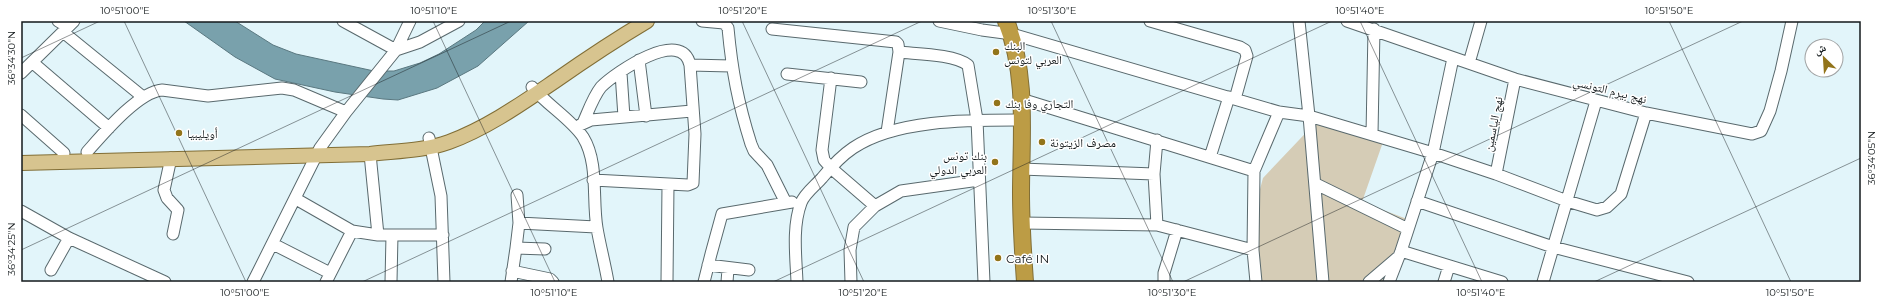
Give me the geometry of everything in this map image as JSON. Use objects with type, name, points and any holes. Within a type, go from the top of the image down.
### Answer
[{"type":"highway","points":[[1009,27],[1019,77],[1021,99],[1022,223],[1025,282]]},
{"type":"main road","points":[[535,90],[638,21]]},
{"type":"main road","points":[[21,155],[87,152],[319,152],[370,154],[406,151],[430,142],[490,114],[535,90],[647,21]]},
{"type":"main road","points":[[21,163],[319,152],[430,142]]},
{"type":"street","points":[[343,21],[396,50],[420,42],[459,21]]},
{"type":"street","points":[[253,282],[319,152],[349,107],[396,50],[410,21]]},
{"type":"street","points":[[702,21],[724,23],[727,25],[731,66],[740,107],[751,144],[754,151],[767,165],[786,203]]},
{"type":"street","points":[[939,21],[982,30],[1009,27],[1279,112],[1309,116],[1372,134],[1496,174],[1567,201],[1597,210],[1607,207],[1616,201],[1621,194],[1646,113]]},
{"type":"street","points":[[1150,21],[1240,47],[1245,50],[1247,56],[1210,157]]},
{"type":"street","points":[[1297,21],[1316,184],[1323,282]]},
{"type":"street","name":"نهج بيرم التونسي","points":[[1347,21],[1515,79],[1646,113],[1743,132],[1759,132],[1764,127],[1781,71],[1792,21]]},
{"type":"street","points":[[1469,63],[1481,21]]},
{"type":"street","points":[[21,73],[66,25],[143,97]]},
{"type":"street","points":[[772,29],[896,42],[898,44],[899,52],[887,132]]},
{"type":"street","points":[[1372,134],[1374,30]]},
{"type":"street","points":[[579,125],[596,94],[602,87],[639,60],[648,55],[660,52],[682,50],[686,54],[690,65],[694,134],[693,184],[668,185],[593,180]]},
{"type":"street","points":[[899,52],[942,57],[963,61],[968,65],[977,120],[984,282]]},
{"type":"street","points":[[1389,282],[1401,253],[1433,153],[1453,58]]},
{"type":"street","points":[[639,60],[646,116]]},
{"type":"street","points":[[32,62],[109,128]]},
{"type":"street","points":[[690,65],[731,66]]},
{"type":"street","points":[[621,73],[624,117]]},
{"type":"street","points":[[787,74],[860,82]]},
{"type":"street","points":[[831,78],[822,150],[824,160],[831,168],[875,206]]},
{"type":"street","name":"نهج الياسمين","points":[[1496,174],[1515,79]]},
{"type":"street","points":[[87,152],[109,128],[143,97],[154,90],[208,96],[282,88],[294,90],[349,107]]},
{"type":"street","points":[[535,90],[579,125],[592,168],[596,227],[608,282]]},
{"type":"street","points":[[1021,99],[1254,171]]},
{"type":"street","points":[[1543,282],[1596,101]]},
{"type":"street","points":[[579,125],[591,120],[692,111]]},
{"type":"street","points":[[1256,282],[1253,250],[1254,171],[1279,112]]},
{"type":"street","points":[[21,115],[64,153]]},
{"type":"street","points":[[798,282],[797,230],[801,201],[831,168],[851,149],[887,132],[937,124],[977,120],[1022,120]]},
{"type":"street","points":[[1156,140],[1154,174],[1157,225]]},
{"type":"street","points":[[430,142],[441,196],[444,282]]},
{"type":"street","points":[[370,154],[378,235]]},
{"type":"street","points":[[171,158],[164,190],[167,198],[178,210],[173,234]]},
{"type":"street","points":[[1021,169],[1154,174]]},
{"type":"street","points":[[851,282],[850,250],[854,227],[875,206],[901,191],[979,180]]},
{"type":"street","points":[[1316,184],[1408,229]]},
{"type":"street","points":[[667,282],[668,185]]},
{"type":"street","points":[[517,195],[519,223],[511,277],[550,279],[553,282]]},
{"type":"street","points":[[296,199],[352,231],[378,235],[443,236]]},
{"type":"street","points":[[704,282],[722,214],[801,201]]},
{"type":"street","points":[[1417,201],[1553,247],[1688,282]]},
{"type":"street","points":[[21,211],[70,238],[165,282]]},
{"type":"street","points":[[519,223],[596,227]]},
{"type":"street","points":[[1022,223],[1157,225],[1253,250]]},
{"type":"street","points":[[1164,282],[1164,273],[1176,230]]},
{"type":"street","points":[[273,244],[328,278],[352,231]]},
{"type":"street","points":[[391,282],[392,235]]},
{"type":"street","points":[[50,270],[70,238]]},
{"type":"street","points":[[516,248],[544,249]]},
{"type":"street","points":[[1401,253],[1496,281]]},
{"type":"street","points":[[1369,282],[1401,253]]},
{"type":"street","points":[[708,265],[728,269],[749,270]]},
{"type":"street","points":[[1444,282],[1448,266]]},
{"type":"street","points":[[727,282],[728,269]]},
{"type":"shaded area","points":[[1318,120],[1383,142],[1362,202],[1407,219],[1389,282],[1261,282],[1256,255],[1256,204],[1263,178]]},
{"type":"water","points":[[184,21],[235,21],[273,45],[296,54],[374,71],[394,71],[420,63],[439,54],[476,30],[485,21],[529,21],[478,66],[437,88],[398,100],[335,92],[275,79],[235,57]]},
{"type":"place","name":"البنك العربي لتونس","points":[[996,52]]},
{"type":"place","name":"التجاري وفا بنك","points":[[997,103]]},
{"type":"place","name":"أويليبيا","points":[[179,133]]},
{"type":"place","name":"مصرف الزيتونة","points":[[1042,142]]},
{"type":"place","name":"بنك تونس العربي الدولي","points":[[995,162]]},
{"type":"place","name":"Café IN","points":[[998,258]]}]
